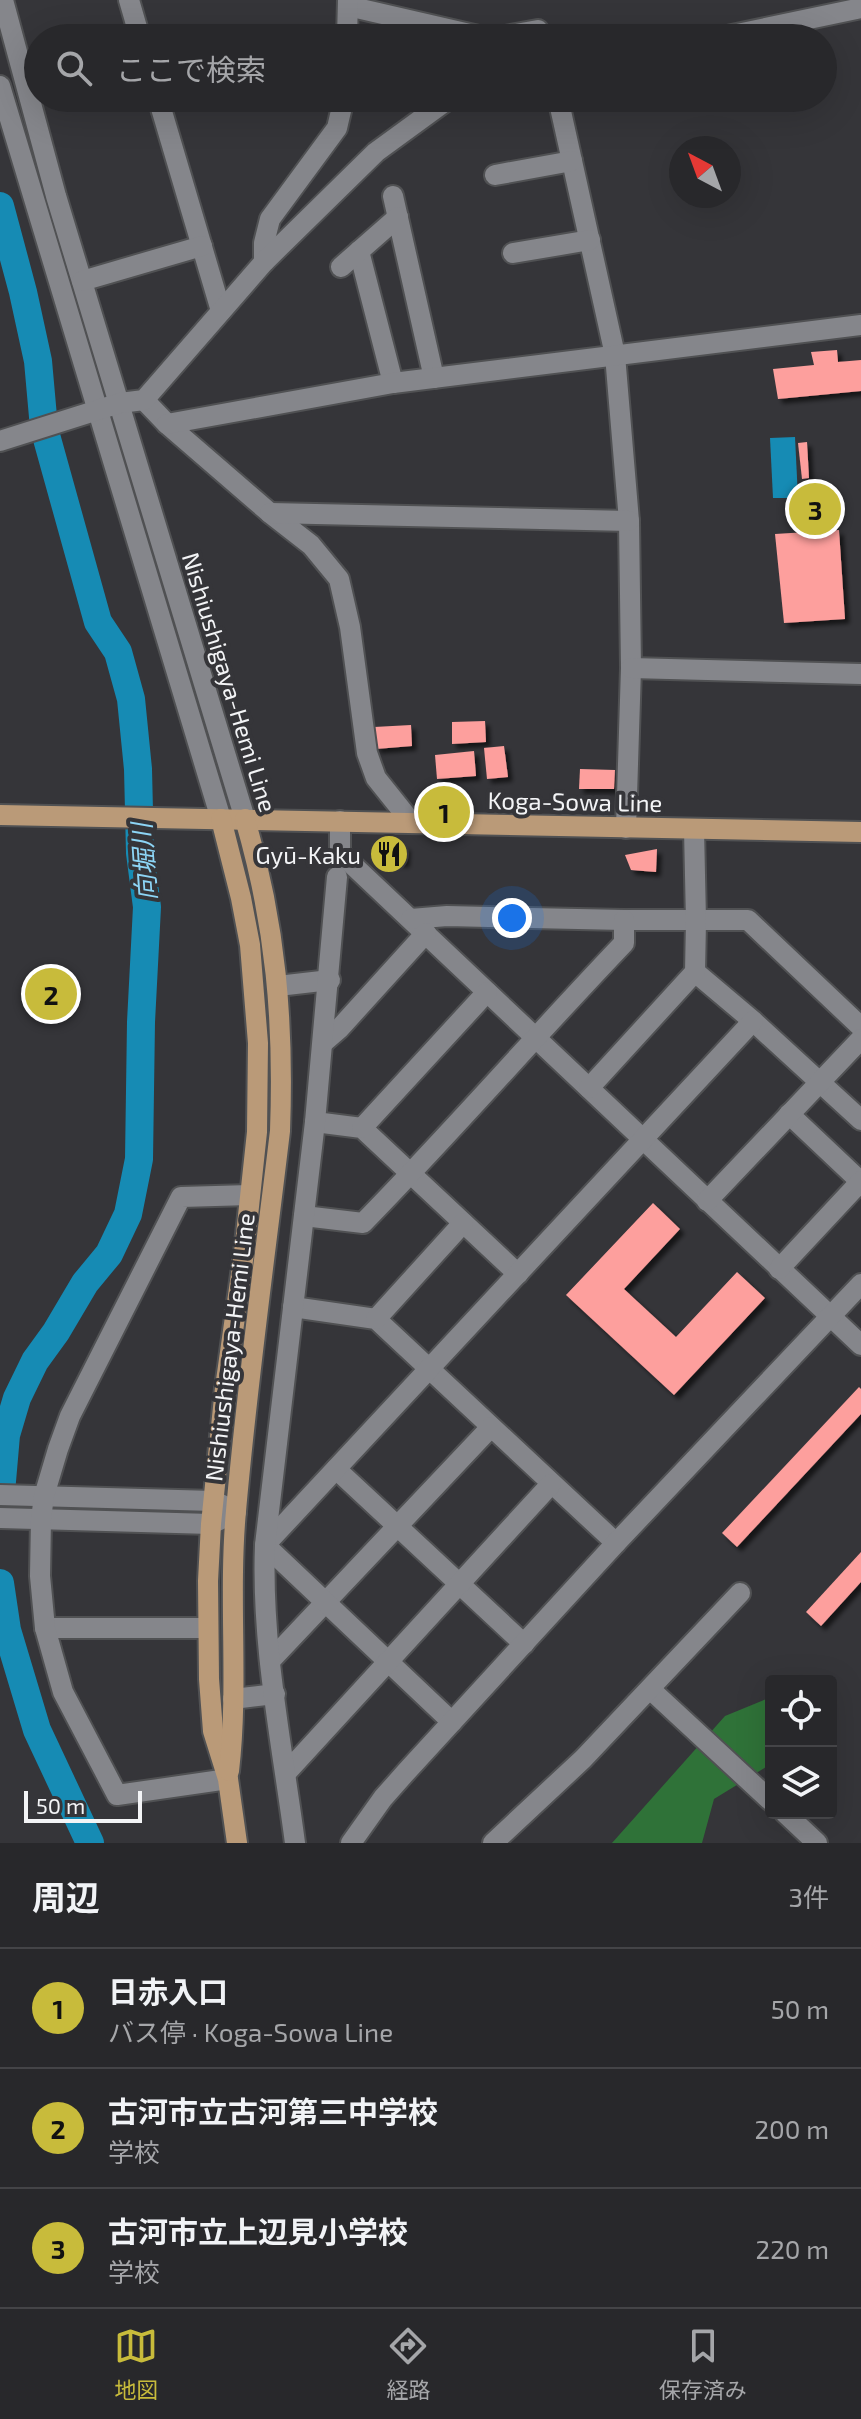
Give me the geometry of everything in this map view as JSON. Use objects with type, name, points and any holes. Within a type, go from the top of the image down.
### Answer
[{"type":"main road","name":"Koga-Sowa Line","points":[[0,815],[861,832]]},
{"type":"main road","name":"Nishiushigaya-Hemi Line","points":[[221,819],[250,945],[258,1043],[257,1119],[250,1195],[211,1524],[208,1628],[213,1731],[228,1779],[237,1843]]},
{"type":"main road","name":"Nishiushigaya-Hemi Line","points":[[228,1779],[234,1727],[236,1512],[280,1131],[281,1054],[273,939],[245,819]]},
{"type":"street","name":"Nishiushigaya-Hemi Line","points":[[3,0],[24,75]]},
{"type":"street","points":[[129,0],[136,24]]},
{"type":"street","points":[[347,24],[348,3],[431,24]]},
{"type":"street","points":[[785,24],[861,8]]},
{"type":"street","name":"Nishiushigaya-Hemi Line","points":[[0,86],[221,819]]},
{"type":"street","name":"Nishiushigaya-Hemi Line","points":[[34,112],[82,281],[245,819]]},
{"type":"street","points":[[162,112],[221,311]]},
{"type":"street","points":[[264,262],[264,243],[270,219],[337,128],[341,112]]},
{"type":"street","points":[[9,438],[98,409],[144,400],[264,262],[376,152],[431,112]]},
{"type":"street","points":[[561,112],[615,355],[629,521],[631,668],[626,828]]},
{"type":"street","points":[[495,175],[572,161]]},
{"type":"street","points":[[393,196],[434,378]]},
{"type":"street","points":[[341,267],[398,217]]},
{"type":"street","points":[[513,253],[590,240]]},
{"type":"street","points":[[82,281],[202,246]]},
{"type":"street","points":[[359,251],[393,383]]},
{"type":"street","points":[[167,424],[393,383],[861,325]]},
{"type":"street","points":[[144,400],[167,424],[311,545],[339,579],[350,627],[367,753],[376,778],[412,823]]},
{"type":"street","points":[[270,513],[629,521]]},
{"type":"street","points":[[631,668],[861,674]]},
{"type":"street","points":[[340,821],[340,853],[861,1345]]},
{"type":"street","points":[[589,1088],[695,972],[694,829]]},
{"type":"street","points":[[295,1843],[263,1590],[265,1545],[324,1042],[337,877]]},
{"type":"street","points":[[324,1042],[339,1029],[418,926],[447,916],[748,920],[861,1027]]},
{"type":"street","points":[[304,1216],[363,1223],[624,943],[624,920]]},
{"type":"street","points":[[695,972],[861,1120]]},
{"type":"street","points":[[278,986],[330,980]]},
{"type":"street","points":[[362,1128],[487,992]]},
{"type":"street","points":[[265,1545],[753,1021]]},
{"type":"street","points":[[707,1201],[861,1039]]},
{"type":"street","points":[[779,1269],[861,1181],[789,1114]]},
{"type":"street","points":[[315,1122],[362,1128],[518,1274]]},
{"type":"street","points":[[228,1779],[117,1795],[63,1692],[45,1628],[38,1519],[41,1496],[70,1416],[181,1197],[250,1195]]},
{"type":"street","points":[[376,1319],[463,1223]]},
{"type":"street","points":[[351,1843],[383,1798],[452,1722],[861,1284]]},
{"type":"street","points":[[293,1307],[376,1319],[616,1543]]},
{"type":"street","points":[[270,1661],[491,1427]]},
{"type":"street","points":[[336,1469],[524,1644]]},
{"type":"street","points":[[286,1773],[551,1484]]},
{"type":"street","points":[[0,1495],[214,1501],[236,1512]]},
{"type":"street","points":[[0,1518],[211,1524],[236,1512]]},
{"type":"street","points":[[265,1545],[452,1722]]},
{"type":"street","points":[[493,1843],[583,1759],[740,1593]]},
{"type":"street","points":[[45,1628],[208,1628]]},
{"type":"street","points":[[650,1689],[765,1795]]},
{"type":"street","points":[[233,1699],[275,1694]]},
{"type":"street","points":[[791,1819],[817,1843]]},
{"type":"green space","points":[[765,1699],[765,1768],[714,1799],[702,1843],[612,1843],[725,1716]]},
{"type":"water","points":[[795,437],[798,498],[773,498],[770,438]]},
{"type":"building","points":[[837,350],[838,362],[861,360],[861,391],[778,399],[773,369],[814,365],[811,352]]},
{"type":"building","points":[[807,442],[809,478],[802,479],[798,443]]},
{"type":"building","points":[[839,530],[845,619],[784,623],[775,534]]},
{"type":"building","points":[[485,721],[486,742],[452,744],[452,722]]},
{"type":"building","points":[[411,725],[412,746],[376,749],[374,727]]},
{"type":"building","points":[[504,746],[508,777],[487,779],[484,748]]},
{"type":"building","points":[[474,751],[476,776],[437,779],[435,755]]},
{"type":"building","points":[[580,769],[615,770],[614,789],[579,789]]},
{"type":"building","name":"Gyū-Kaku","points":[[373,844],[406,846],[405,863],[372,861]]},
{"type":"building","points":[[657,849],[656,872],[631,870],[625,855]]},
{"type":"building","points":[[653,1203],[680,1229],[624,1289],[676,1337],[737,1272],[765,1298],[674,1395],[566,1295]]},
{"type":"building","points":[[859,1387],[861,1414],[737,1547],[722,1533]]},
{"type":"building","points":[[861,1552],[861,1582],[821,1626],[806,1612]]},
{"type":"waterway","name":"向堀川","points":[[0,206],[38,361],[44,428],[98,622],[118,652],[131,699],[138,769],[140,853],[147,907],[139,1159],[128,1214],[109,1254],[85,1283],[35,1361],[17,1398],[6,1435],[0,1504]]},
{"type":"waterway","name":"向堀川","points":[[0,1583],[7,1630],[37,1730],[90,1843]]},
{"type":"place","name":"古河市立上辺見小学校","points":[[815,509]]},
{"type":"place","name":"日赤入口","points":[[444,812]]},
{"type":"place","name":"Gyū-Kaku","points":[[389,854]]},
{"type":"place","name":"古河市立古河第三中学校","points":[[51,994]]}]
